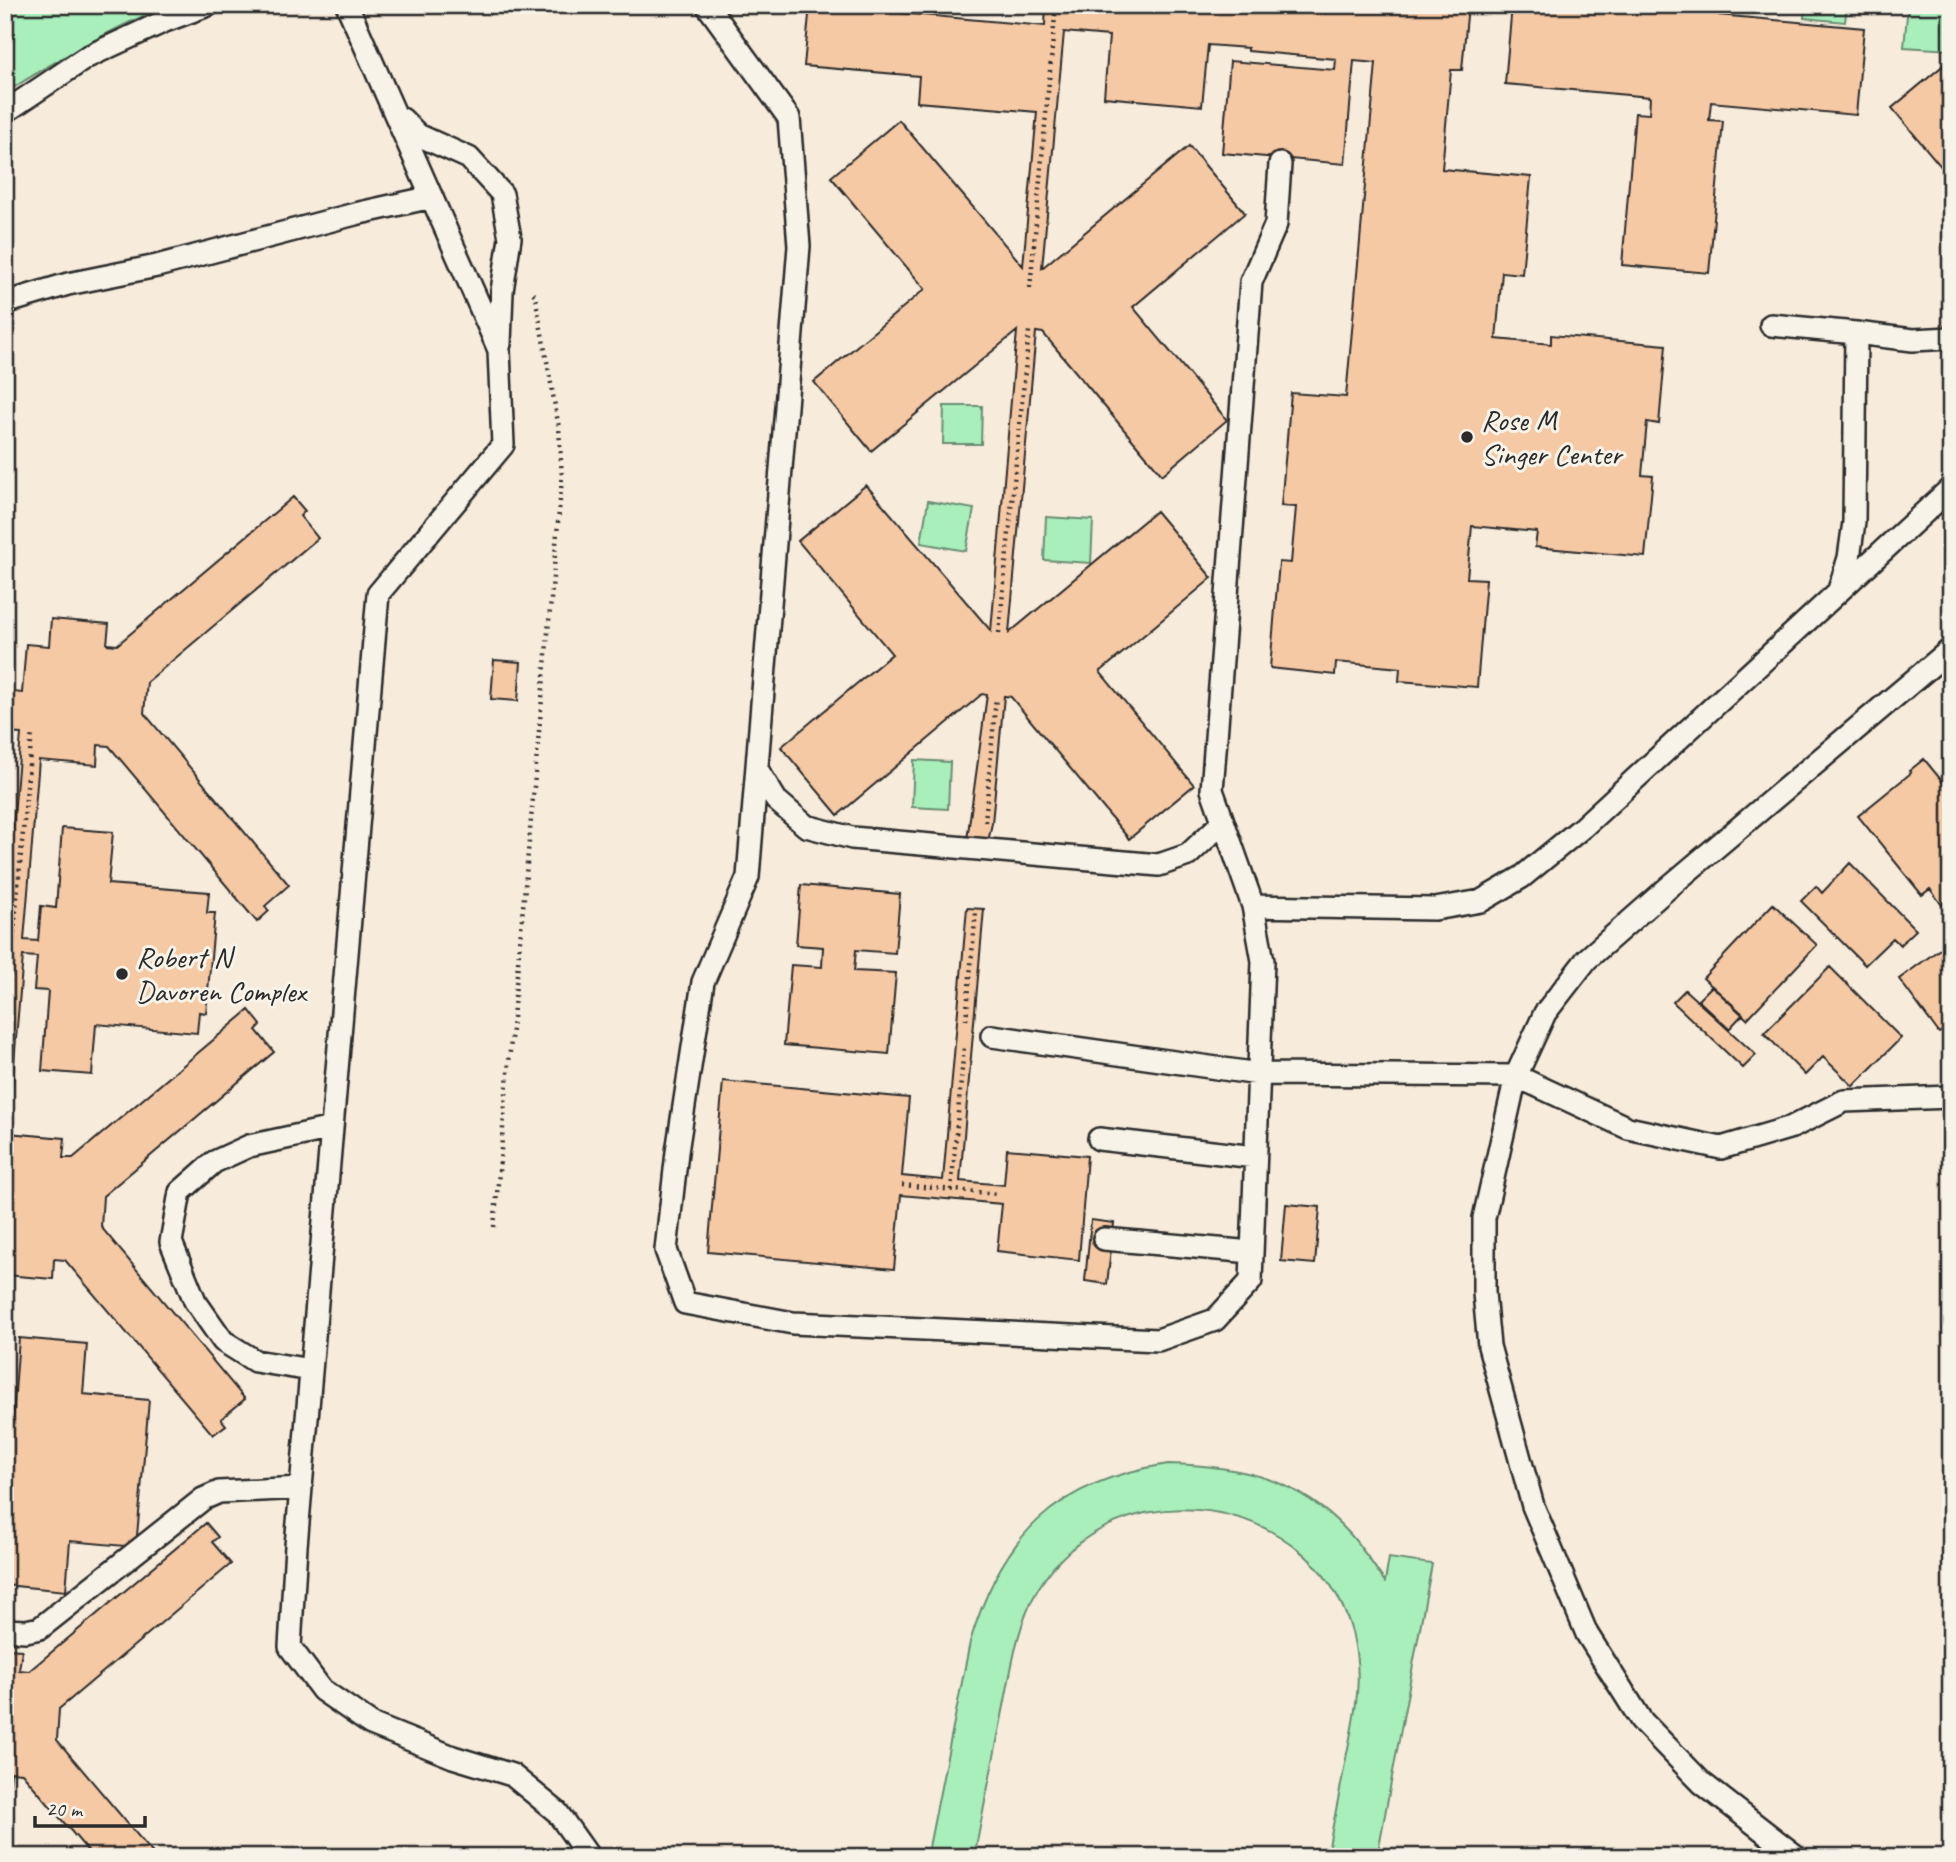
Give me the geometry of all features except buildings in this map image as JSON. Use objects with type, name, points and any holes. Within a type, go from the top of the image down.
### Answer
[{"type":"lane","points":[[5,112],[87,57],[164,21],[208,5]]},
{"type":"lane","points":[[347,5],[499,350]]},
{"type":"lane","points":[[707,5],[789,118],[799,246],[748,877],[703,982],[677,1152],[666,1250],[685,1303],[793,1323],[1158,1340],[1216,1320],[1251,1281],[1263,961],[1253,906],[1212,790],[1251,282],[1276,224],[1280,164]]},
{"type":"lane","points":[[394,112],[418,135],[469,158],[502,194],[510,238],[503,281],[499,350],[503,444],[378,594],[301,1488],[290,1647],[322,1690],[371,1724],[453,1757],[512,1775],[557,1812],[589,1857]]},
{"type":"lane","points":[[5,303],[68,284],[157,266],[355,214],[432,197]]},
{"type":"lane","points":[[1771,325],[1913,340],[1951,338]]},
{"type":"lane","points":[[1838,592],[1849,558],[1854,522],[1856,333]]},
{"type":"lane","points":[[1253,906],[1435,909],[1481,901],[1522,877],[1583,827],[1951,488]]},
{"type":"lane","points":[[1797,1857],[1702,1783],[1641,1720],[1587,1634],[1533,1506],[1489,1346],[1484,1293],[1484,1217],[1516,1076],[1545,1013],[1587,959],[1951,649]]},
{"type":"lane","points":[[757,769],[776,800],[806,826],[852,838],[1159,865],[1188,855],[1223,822]]},
{"type":"lane","points":[[992,1036],[1259,1074],[1516,1076],[1628,1128],[1721,1148],[1792,1127],[1844,1101],[1951,1097]]},
{"type":"lane","points":[[311,1370],[255,1361],[223,1341],[195,1301],[171,1242],[180,1192],[214,1162],[249,1146],[332,1128]]},
{"type":"lane","points":[[1099,1139],[1255,1157]]},
{"type":"lane","points":[[1104,1239],[1252,1252]]},
{"type":"lane","points":[[5,1630],[26,1631],[40,1628],[203,1499],[219,1492],[301,1488]]},
{"type":"path","points":[[1030,288],[1056,5]]},
{"type":"path","points":[[494,1227],[562,478],[559,428],[535,295],[520,282],[503,281]]},
{"type":"path","points":[[999,633],[1029,331]]},
{"type":"path","points":[[984,828],[996,697]]},
{"type":"path","points":[[5,1031],[7,984],[32,732]]},
{"type":"path","points":[[902,1185],[997,1195]]},
{"type":"green space","points":[[21,5],[168,5],[85,45],[5,93],[5,16]]},
{"type":"green space","points":[[1805,5],[1847,5],[1845,22],[1804,18]]},
{"type":"green space","points":[[1908,5],[1951,5],[1951,50],[1904,47]]},
{"type":"green space","points":[[944,406],[982,406],[981,444],[943,444]]},
{"type":"green space","points":[[928,501],[974,509],[966,551],[921,543]]},
{"type":"green space","points":[[1046,517],[1093,520],[1091,563],[1044,560]]},
{"type":"green space","points":[[914,760],[950,762],[948,809],[912,807]]},
{"type":"green space","points":[[1168,1464],[1244,1472],[1289,1488],[1331,1515],[1350,1534],[1385,1582],[1389,1558],[1432,1564],[1377,1857],[1327,1857],[1358,1680],[1352,1632],[1330,1585],[1297,1549],[1255,1524],[1208,1511],[1160,1511],[1113,1523],[1071,1549],[1038,1589],[1016,1646],[974,1857],[927,1857],[970,1642],[983,1604],[999,1571],[1017,1543],[1039,1519],[1065,1499],[1095,1484],[1129,1472]]},
{"type":"place","name":"Rose M Singer Center","points":[[1467,437]]},
{"type":"place","name":"Robert N Davoren Complex","points":[[122,974]]}]
